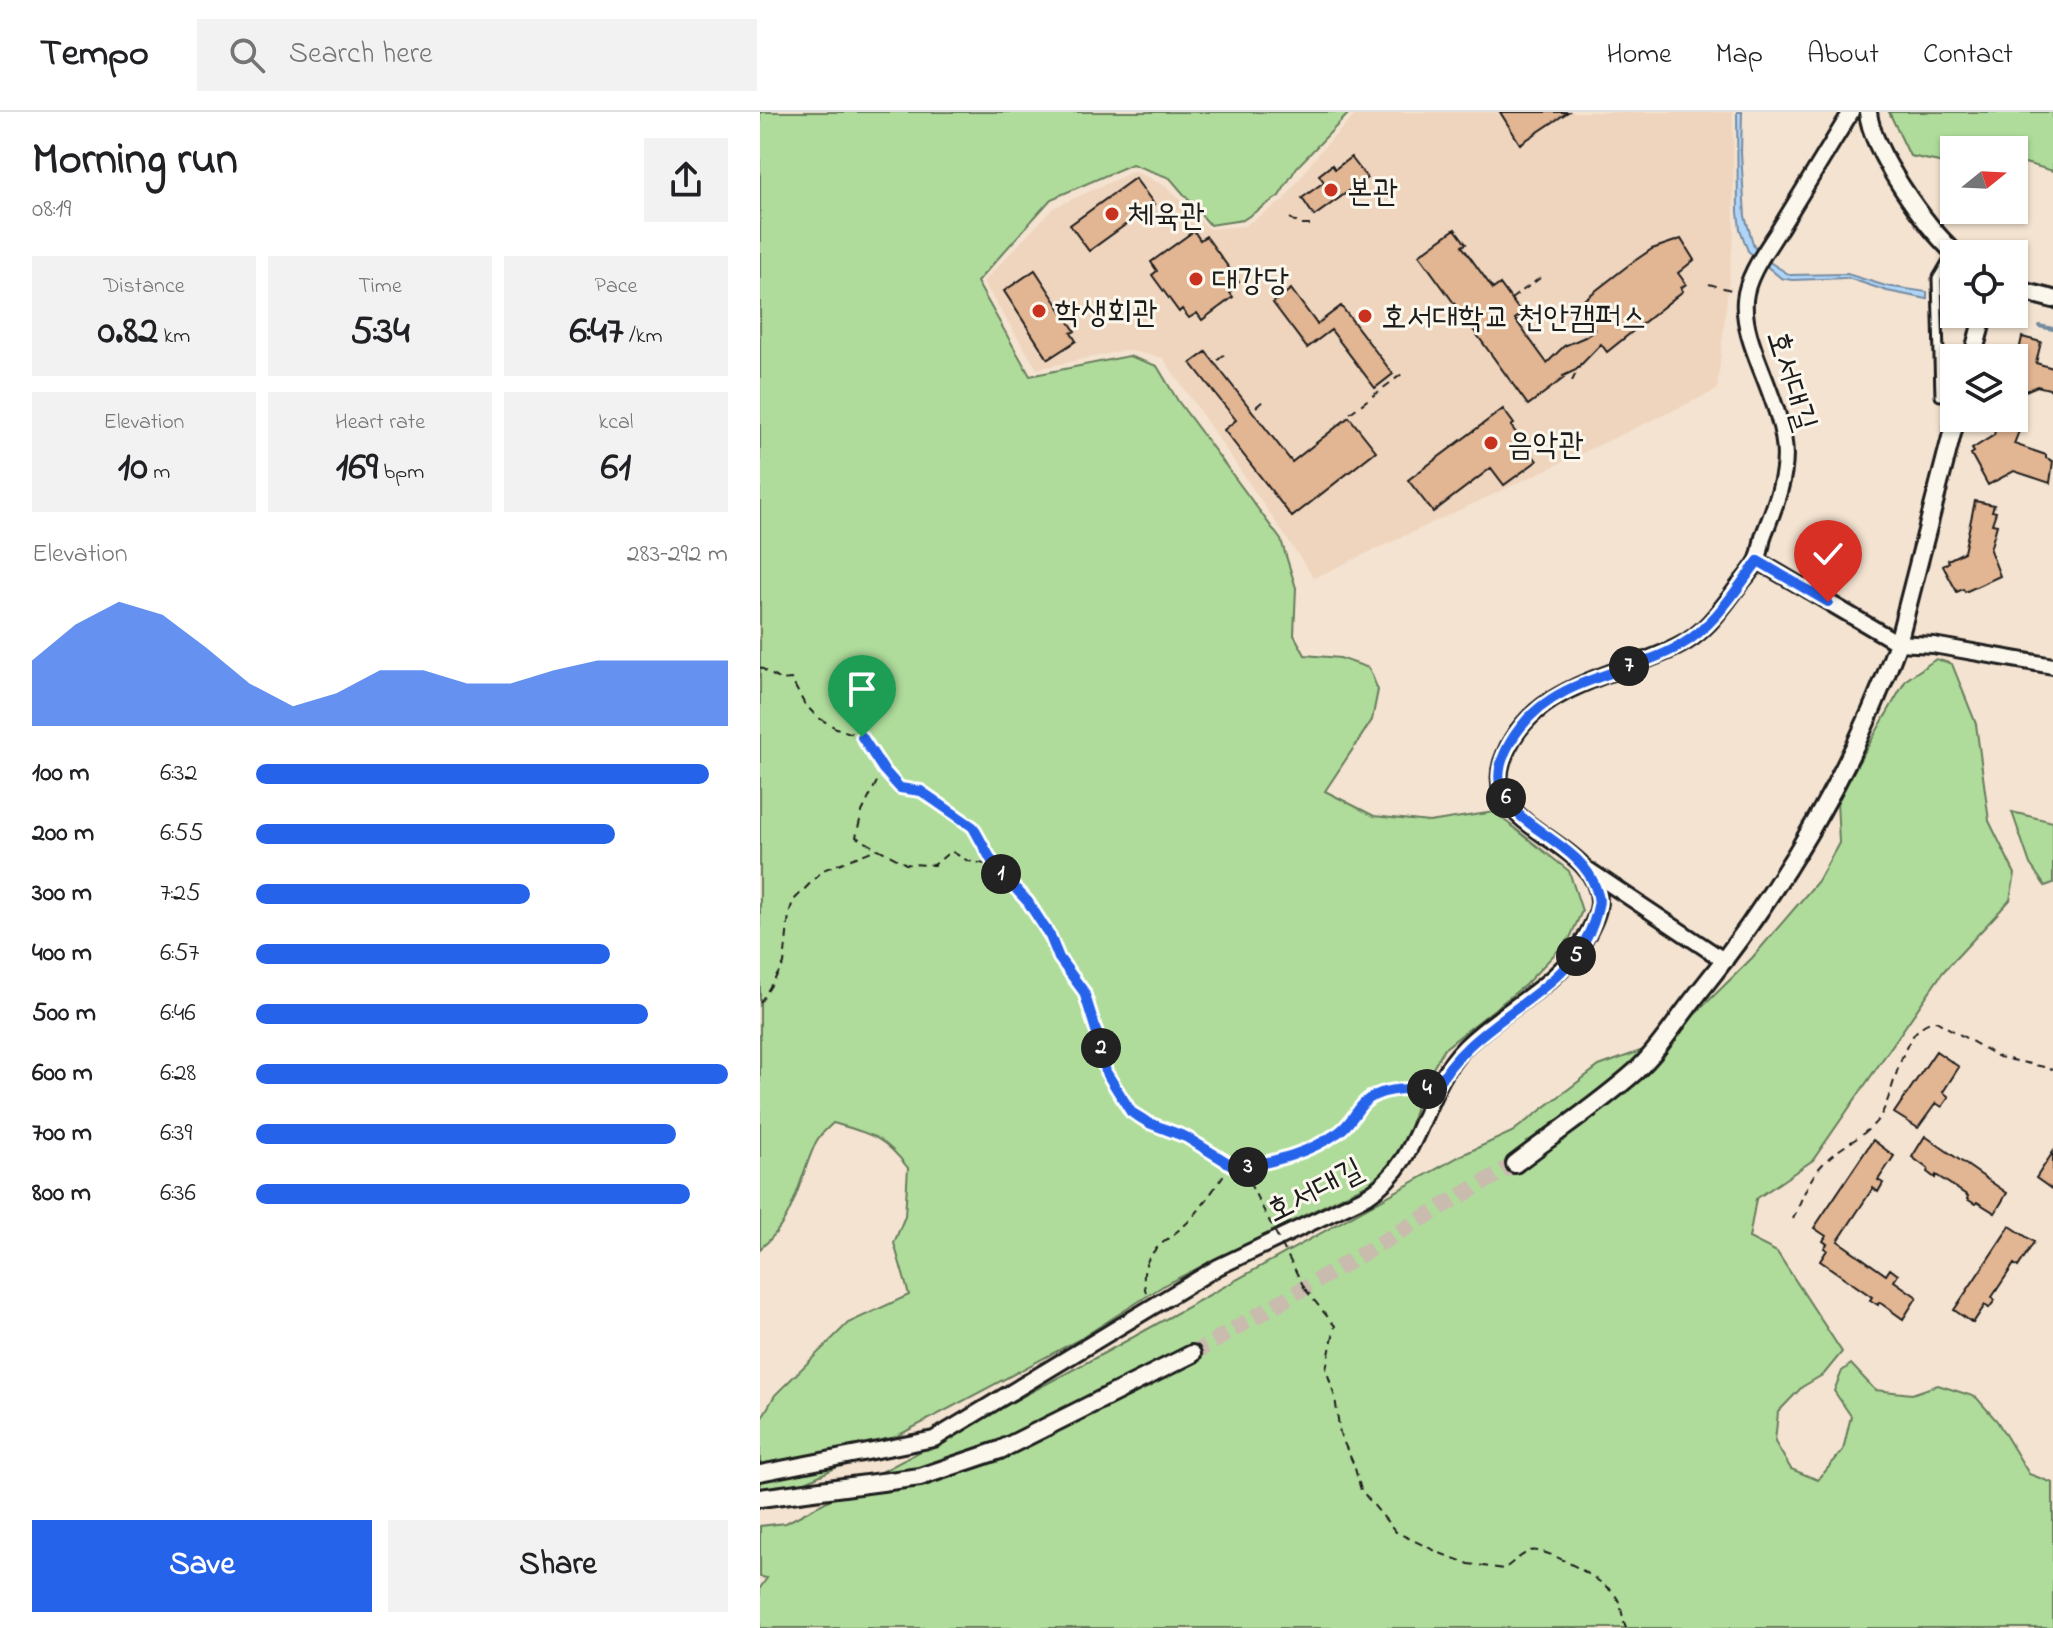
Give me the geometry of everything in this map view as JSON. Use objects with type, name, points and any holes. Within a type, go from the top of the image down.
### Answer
[{"type":"street","name":"호서대길","points":[[760,1473],[934,1439],[1218,1267],[1387,1184],[1412,1149],[1436,1089],[1466,1046],[1550,982],[1576,955],[1593,924],[1600,903],[1593,881],[1577,858],[1525,821],[1503,794],[1501,765],[1509,744],[1522,725],[1567,690],[1678,647],[1696,635],[1713,620],[1758,561],[1779,496],[1786,464],[1786,442],[1747,326],[1745,298],[1771,243],[1851,112]]},
{"type":"street","points":[[1868,112],[1886,160],[1921,216],[1943,240]]},
{"type":"street","points":[[2028,293],[2053,299]]},
{"type":"street","points":[[1515,1164],[1638,1070],[1770,899],[1822,813],[1885,680],[1898,643],[1952,432]]},
{"type":"street","points":[[1758,561],[1898,643],[1933,645],[2053,666]]},
{"type":"street","points":[[1587,869],[1725,961]]},
{"type":"street","points":[[760,1498],[920,1477],[1000,1450],[1192,1354]]},
{"type":"lane","points":[[1940,275],[1937,279],[1940,396]]},
{"type":"path","points":[[1290,218],[1301,225],[1311,225]]},
{"type":"path","points":[[1511,299],[1540,278]]},
{"type":"path","points":[[1709,284],[1745,298]]},
{"type":"path","points":[[1218,360],[1226,353]]},
{"type":"path","points":[[1572,381],[1581,363]]},
{"type":"path","points":[[1350,413],[1406,371]]},
{"type":"path","points":[[1256,407],[1263,401]]},
{"type":"path","points":[[760,667],[780,680],[791,679],[804,703],[817,717],[862,737],[900,788],[921,791],[973,827],[994,865],[1028,902],[1050,936],[1059,958],[1084,992],[1106,1072],[1131,1112],[1149,1123],[1186,1137],[1238,1169],[1249,1182],[1305,1289],[1335,1326],[1326,1369],[1335,1397],[1340,1434],[1361,1490],[1396,1532],[1469,1564],[1504,1569],[1531,1551],[1544,1551],[1594,1576],[1617,1597],[1626,1628]]},
{"type":"path","points":[[883,769],[862,812],[856,837],[906,864],[934,865],[951,851],[968,861],[994,865]]},
{"type":"path","points":[[760,1003],[784,964],[793,901],[823,870],[878,849]]},
{"type":"path","points":[[1793,1219],[1822,1165],[1879,1118],[1907,1045],[1921,1025],[1936,1021],[1999,1057],[2053,1069]]},
{"type":"path","points":[[1147,1310],[1144,1283],[1151,1252],[1190,1219],[1228,1169],[1292,1157],[1337,1134],[1351,1122],[1365,1102],[1375,1096],[1406,1089],[1436,1089]]},
{"type":"shaded area","name":"호서대학교 천안캠퍼스","points":[[1358,112],[1733,112],[1734,232],[1717,390],[1314,578],[1163,358],[1126,350],[1037,369],[983,282],[1053,208],[1134,171],[1166,186],[1209,229],[1244,226],[1283,201],[1321,150]]},
{"type":"green space","points":[[760,112],[1350,112],[1297,167],[1279,196],[1243,220],[1210,225],[1170,178],[1132,164],[1051,199],[977,282],[1030,376],[1129,356],[1157,366],[1178,401],[1281,540],[1296,588],[1294,635],[1305,655],[1340,658],[1369,668],[1378,690],[1372,720],[1325,791],[1374,816],[1429,822],[1494,812],[1569,871],[1582,911],[1570,938],[1525,985],[1444,1049],[1420,1091],[1407,1139],[1380,1178],[1166,1284],[1080,1339],[850,1461],[776,1496],[760,1497],[760,1421],[775,1395],[848,1323],[909,1295],[894,1243],[905,1216],[908,1168],[884,1143],[857,1130],[833,1123],[820,1136],[789,1212],[760,1249]]},
{"type":"green space","points":[[1889,112],[2053,112],[2053,171],[2028,164],[2028,136],[1940,136],[1940,162],[1910,156]]},
{"type":"green space","points":[[1936,659],[1952,664],[1976,724],[1989,821],[2015,874],[2010,900],[1943,972],[1813,1160],[1756,1199],[1749,1238],[1777,1252],[1842,1352],[1824,1374],[1802,1387],[1778,1412],[1775,1442],[1791,1469],[1818,1480],[1843,1450],[1851,1416],[1834,1391],[1842,1371],[1851,1364],[1875,1390],[1912,1394],[1938,1385],[1976,1397],[1997,1421],[2029,1474],[2053,1483],[2053,1628],[760,1628],[760,1588],[767,1578],[760,1577],[760,1526],[786,1523],[1108,1351],[1462,1155],[1512,1132],[1599,1066],[1668,1041],[1752,958],[1818,881],[1839,843],[1837,800],[1906,680]]},
{"type":"green space","points":[[2012,812],[2053,822],[2053,883],[2045,886],[2030,864]]},
{"type":"water","points":[[1737,112],[1742,112],[1745,216],[1754,247],[1790,275],[1847,274],[1886,286],[1927,292],[1927,299],[1887,291],[1848,278],[1781,278],[1748,251],[1738,212]]},
{"type":"building","points":[[1500,112],[1568,112],[1520,144]]},
{"type":"building","name":"본관","points":[[1351,157],[1367,178],[1314,216],[1302,198],[1324,182],[1319,175],[1332,165],[1335,169]]},
{"type":"building","name":"체육관","points":[[1135,178],[1154,204],[1089,251],[1070,225]]},
{"type":"building","points":[[1455,229],[1466,244],[1462,246],[1493,289],[1500,284],[1522,314],[1515,319],[1547,363],[1564,346],[1595,330],[1576,306],[1630,264],[1652,249],[1681,239],[1694,260],[1678,273],[1686,284],[1681,288],[1683,291],[1607,352],[1601,344],[1576,370],[1563,376],[1528,405],[1419,255]]},
{"type":"building","name":"대강당","points":[[1194,231],[1200,240],[1206,236],[1239,282],[1230,293],[1233,297],[1202,320],[1197,313],[1189,318],[1182,309],[1179,312],[1152,275],[1157,271],[1151,262]]},
{"type":"building","name":"학생회관","points":[[1035,270],[1075,331],[1071,333],[1076,341],[1048,359],[1004,291]]},
{"type":"building","points":[[1291,289],[1317,324],[1341,306],[1393,374],[1375,388],[1331,330],[1307,348],[1273,303]]},
{"type":"building","points":[[2022,337],[2041,342],[2036,363],[2053,368],[2053,390],[2037,386],[2028,390],[2028,344],[2020,344]]},
{"type":"building","points":[[1206,352],[1292,462],[1349,417],[1376,451],[1292,517],[1224,430],[1236,420],[1191,363]]},
{"type":"building","name":"음악관","points":[[1503,409],[1514,424],[1511,426],[1537,461],[1504,485],[1491,468],[1433,512],[1408,480]]},
{"type":"building","points":[[1995,432],[2019,432],[2014,444],[2046,455],[2053,461],[2050,483],[2014,471],[1988,485],[1971,454],[1974,452],[1972,449]]},
{"type":"building","points":[[1975,501],[1994,505],[1992,511],[1996,512],[1992,524],[1997,525],[1990,550],[2000,576],[1965,592],[1963,589],[1957,592],[1943,566],[1964,552]]},
{"type":"building","points":[[1936,1051],[1959,1067],[1943,1092],[1949,1097],[1942,1107],[1936,1103],[1918,1128],[1894,1113]]},
{"type":"building","points":[[1925,1136],[2007,1193],[1995,1213],[1967,1199],[1968,1196],[1936,1175],[1935,1178],[1912,1157]]},
{"type":"building","points":[[1873,1140],[1894,1156],[1878,1180],[1883,1183],[1878,1192],[1873,1188],[1838,1241],[1886,1275],[1890,1269],[1898,1275],[1894,1281],[1917,1297],[1903,1319],[1879,1302],[1878,1305],[1870,1300],[1872,1297],[1820,1261],[1827,1250],[1824,1248],[1827,1244],[1823,1241],[1826,1236],[1814,1228]]},
{"type":"building","points":[[2053,1152],[2053,1190],[2036,1178]]},
{"type":"building","points":[[2010,1226],[2034,1242],[2018,1267],[2014,1264],[1992,1297],[1995,1300],[1989,1308],[1985,1305],[1973,1323],[1954,1310]]},
{"type":"waterway","points":[[2039,326],[2053,329]]},
{"type":"tunnel","points":[[1192,1354],[1515,1164]]},
{"type":"place","name":"본관","points":[[1331,190]]},
{"type":"place","name":"체육관","points":[[1112,214]]},
{"type":"place","name":"대강당","points":[[1196,279]]},
{"type":"place","name":"학생회관","points":[[1039,311]]},
{"type":"place","name":"호서대학교 천안캠퍼스","points":[[1365,316]]},
{"type":"place","name":"음악관","points":[[1491,443]]},
{"type":"route","points":[[862,737],[900,788],[921,791],[973,827],[994,865],[1028,902],[1050,936],[1059,958],[1084,992],[1106,1072],[1131,1112],[1149,1123],[1186,1137],[1238,1169],[1292,1157],[1337,1134],[1351,1122],[1365,1102],[1375,1096],[1406,1089],[1436,1089],[1466,1046],[1550,982],[1576,955],[1593,924],[1600,903],[1587,869],[1577,858],[1525,821],[1503,794],[1501,765],[1509,744],[1522,725],[1567,690],[1678,647],[1696,635],[1713,620],[1758,561],[1828,602]]}]
